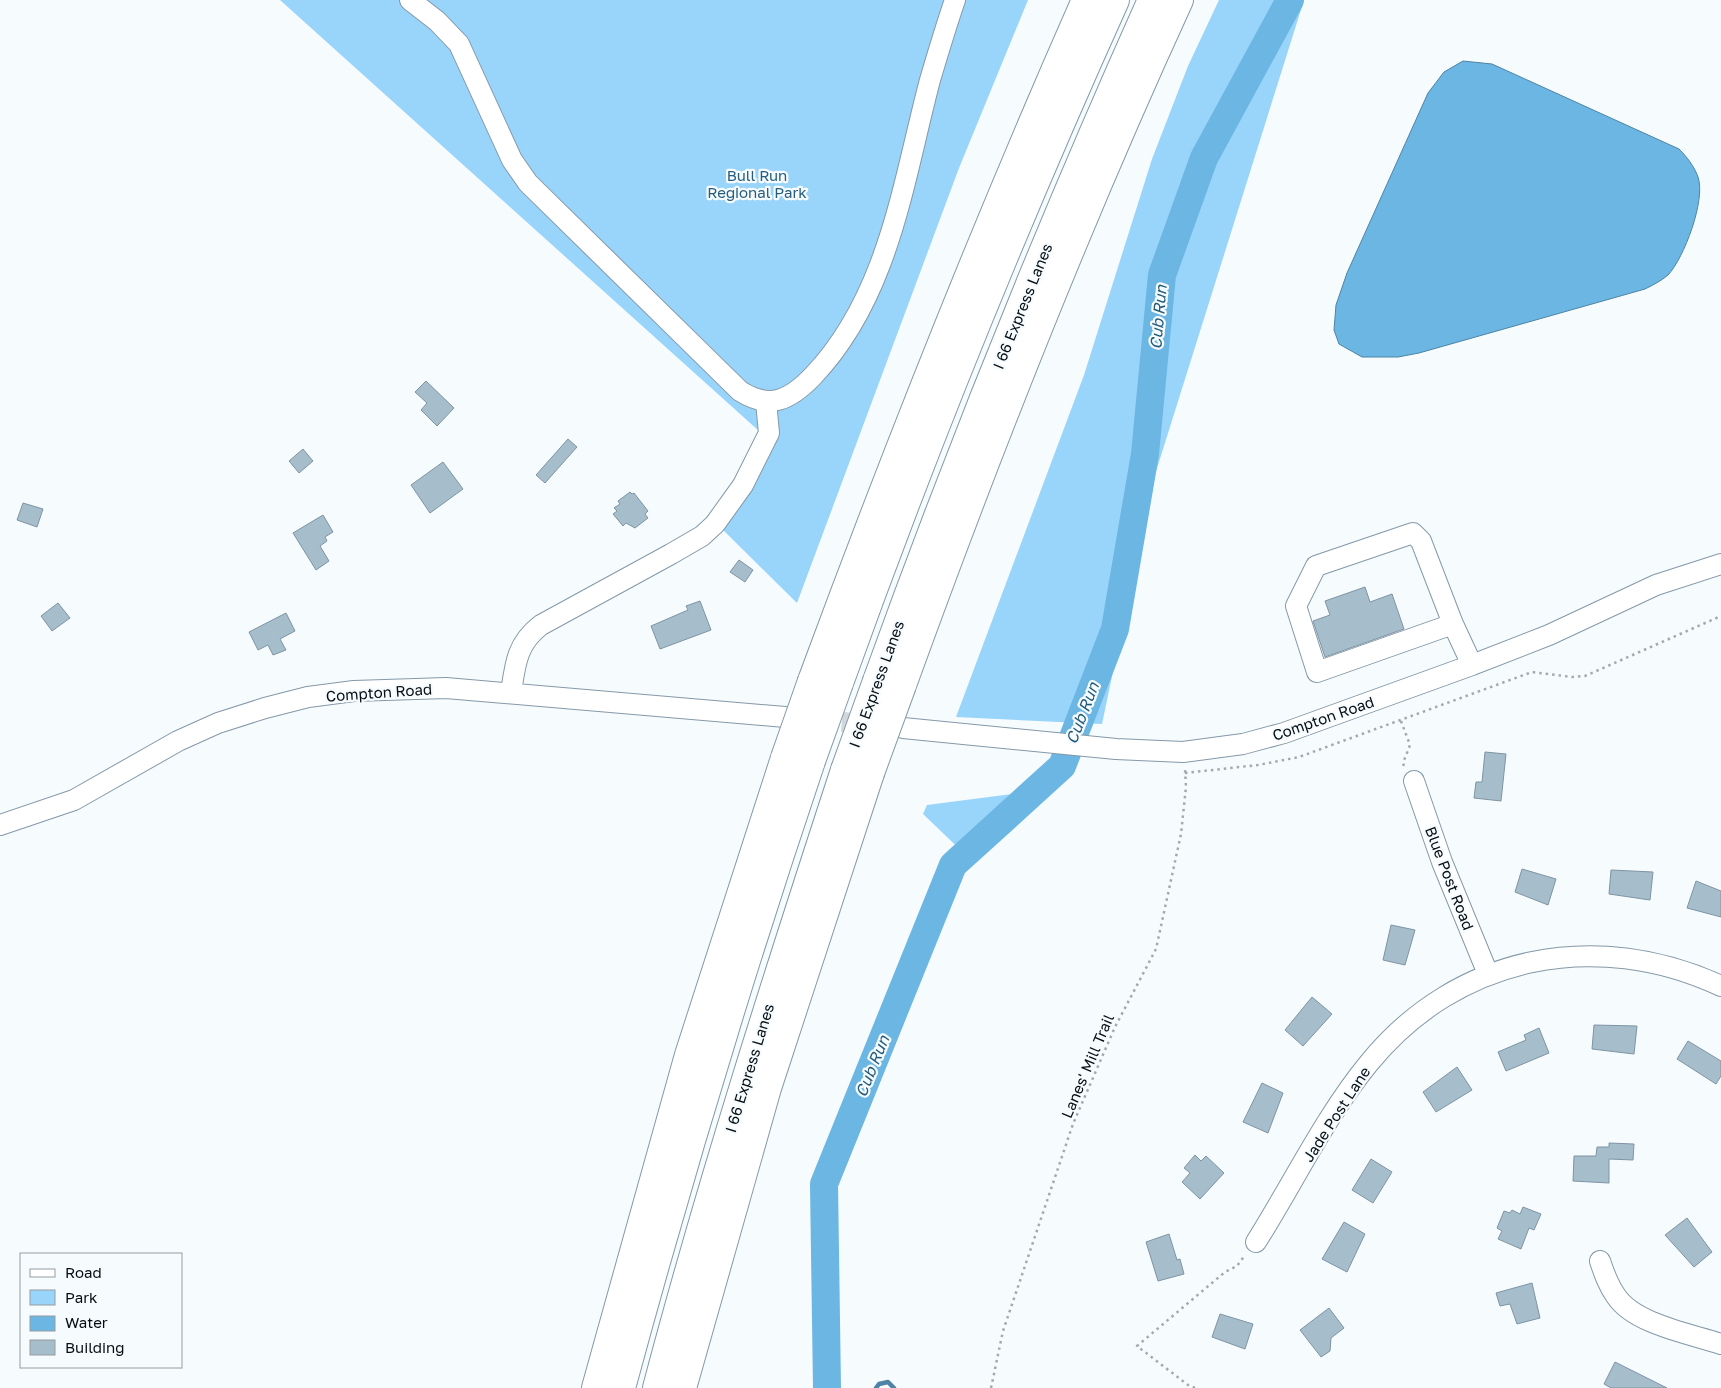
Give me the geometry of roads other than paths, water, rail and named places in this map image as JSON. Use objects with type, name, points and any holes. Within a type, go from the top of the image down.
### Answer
[{"type":"highway","points":[[596,1388],[689,1055],[798,760],[930,368],[1004,189],[1086,0]]},
{"type":"highway","points":[[825,682],[890,540],[968,338],[1026,199],[1115,0]]},
{"type":"highway","name":"I 66 Express Lanes","points":[[890,683],[924,553],[1033,277],[1152,0]]},
{"type":"highway","points":[[682,1388],[857,772],[890,683],[956,534],[1031,343],[1110,154],[1179,0]]},
{"type":"highway","points":[[621,1388],[798,760]]},
{"type":"highway","name":"I 66 Express Lanes","points":[[657,1388],[687,1275],[751,1059],[857,772]]},
{"type":"street","points":[[410,0],[437,21],[459,44],[512,160],[528,183],[740,390],[756,400],[766,402],[784,398],[807,383],[838,348],[865,302],[894,225],[931,78],[955,0]]},
{"type":"street","points":[[511,693],[519,654],[528,635],[541,625],[672,554],[702,536],[715,524],[743,485],[769,433],[766,402]]},
{"type":"street","points":[[1453,624],[1317,672],[1296,606],[1316,566],[1413,533],[1421,542],[1453,624],[1472,665]]},
{"type":"street","name":"Compton Road","points":[[902,728],[1116,749],[1183,752],[1243,744],[1284,733],[1472,665],[1549,635],[1656,585],[1721,564]]},
{"type":"street","name":"Compton Road","points":[[0,825],[74,800],[178,740],[218,723],[308,697],[388,688],[446,688],[785,717]]},
{"type":"street","name":"Blue Post Road","points":[[1414,781],[1442,862],[1488,974]]},
{"type":"street","name":"Jade Post Lane","points":[[1256,1242],[1344,1097],[1369,1062],[1398,1032],[1427,1008],[1463,985],[1514,965],[1588,955],[1662,964],[1697,975],[1721,986]]},
{"type":"street","points":[[1600,1261],[1616,1298],[1626,1307],[1660,1324],[1721,1344]]},
{"type":"water","points":[[1463,61],[1492,64],[1679,149],[1694,169],[1700,187],[1696,214],[1687,243],[1668,275],[1645,289],[1419,353],[1398,357],[1362,357],[1339,344],[1334,330],[1336,305],[1347,273],[1428,93],[1444,72]]},
{"type":"waterway","name":"Cub Run","points":[[827,1388],[824,1184],[953,865],[1062,766],[1115,629],[1145,454],[1162,275],[1204,158],[1290,0]]},
{"type":"waterway","points":[[876,1388],[879,1384],[888,1382],[894,1388]]},
{"type":"tunnel","points":[[812,719],[875,725]]},
{"type":"park label","name":"Bull Run Regional Park","points":[[757,184]]}]
